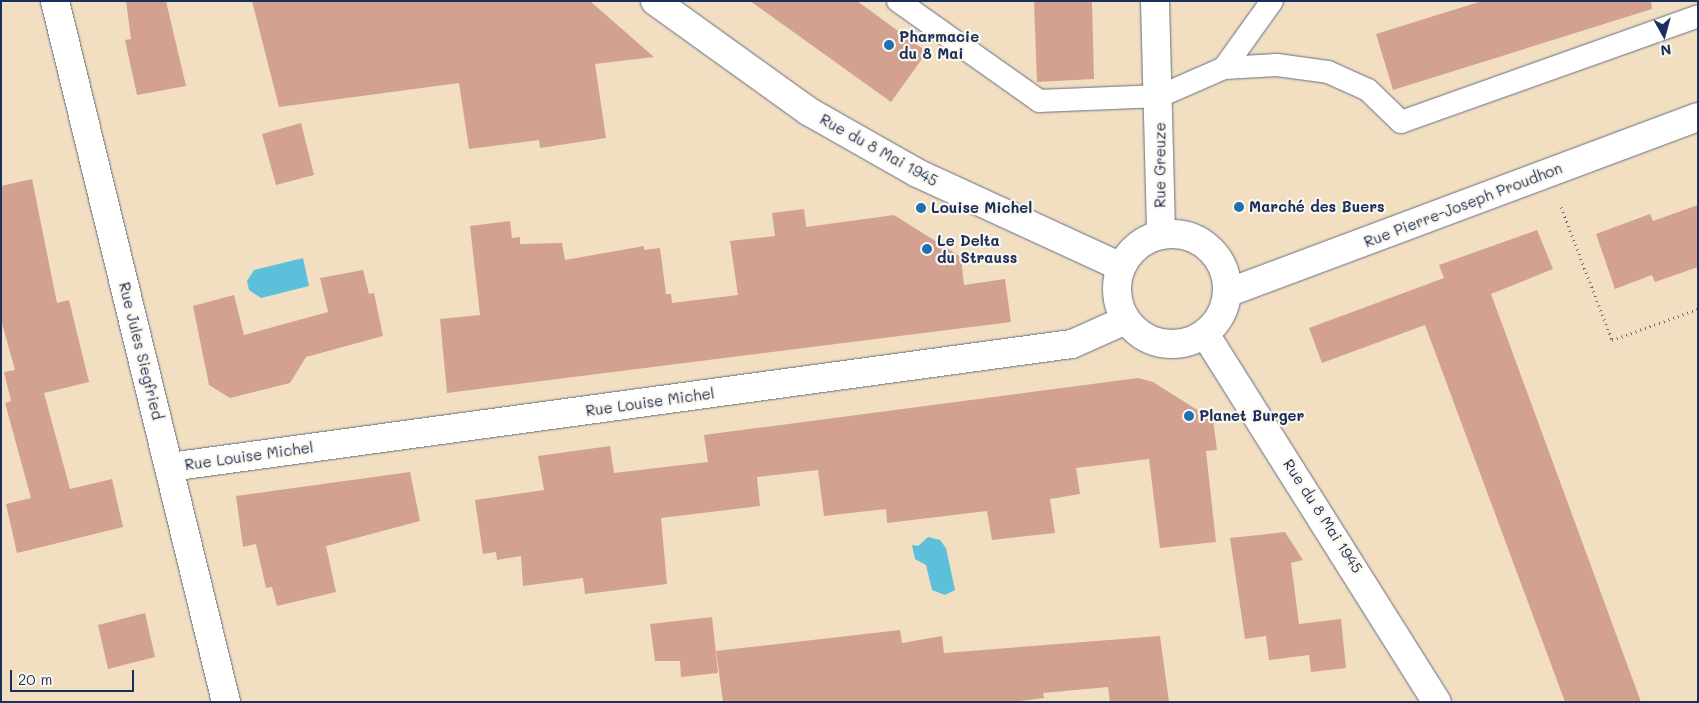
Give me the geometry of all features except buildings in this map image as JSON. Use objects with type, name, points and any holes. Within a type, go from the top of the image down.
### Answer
[{"type":"street","name":"Rue Jules Siegfried","points":[[55,1],[226,702]]},
{"type":"street","name":"Rue du 8 Mai 1945","points":[[655,1],[808,111],[917,173],[1121,267]]},
{"type":"street","name":"Rue Greuze","points":[[1155,1],[1160,96],[1161,235]]},
{"type":"street","name":"Rue Pierre-Joseph Proudhon","points":[[1228,293],[1698,117]]},
{"type":"street","points":[[1161,235],[1194,238],[1209,248],[1220,260],[1228,293],[1224,309],[1205,334],[1189,342],[1154,341],[1126,320],[1118,302],[1121,267],[1137,246],[1161,235]]},
{"type":"street","name":"Rue Louise Michel","points":[[170,467],[1072,344],[1126,320]]},
{"type":"street","name":"Rue du 8 Mai 1945","points":[[1205,334],[1402,639],[1437,702]]},
{"type":"lane","points":[[898,1],[1040,102],[1160,96],[1224,68],[1277,65],[1328,72],[1368,90],[1401,122],[1698,16]]},
{"type":"lane","points":[[1224,68],[1272,1]]},
{"type":"path","points":[[1549,173],[1612,340],[1698,308]]},
{"type":"water","points":[[303,258],[309,286],[261,298],[249,290],[247,281],[254,270]]},
{"type":"water","points":[[928,537],[940,540],[946,548],[955,590],[945,595],[932,590],[926,565],[915,559],[912,545],[918,546]]},
{"type":"place","name":"Pharmacie du 8 Mai","points":[[889,45]]},
{"type":"place","name":"Marché des Buers","points":[[1239,207]]},
{"type":"place","name":"Louise Michel","points":[[921,208]]},
{"type":"place","name":"Le Delta du Strauss","points":[[927,249]]},
{"type":"place","name":"Planet Burger","points":[[1189,416]]}]
